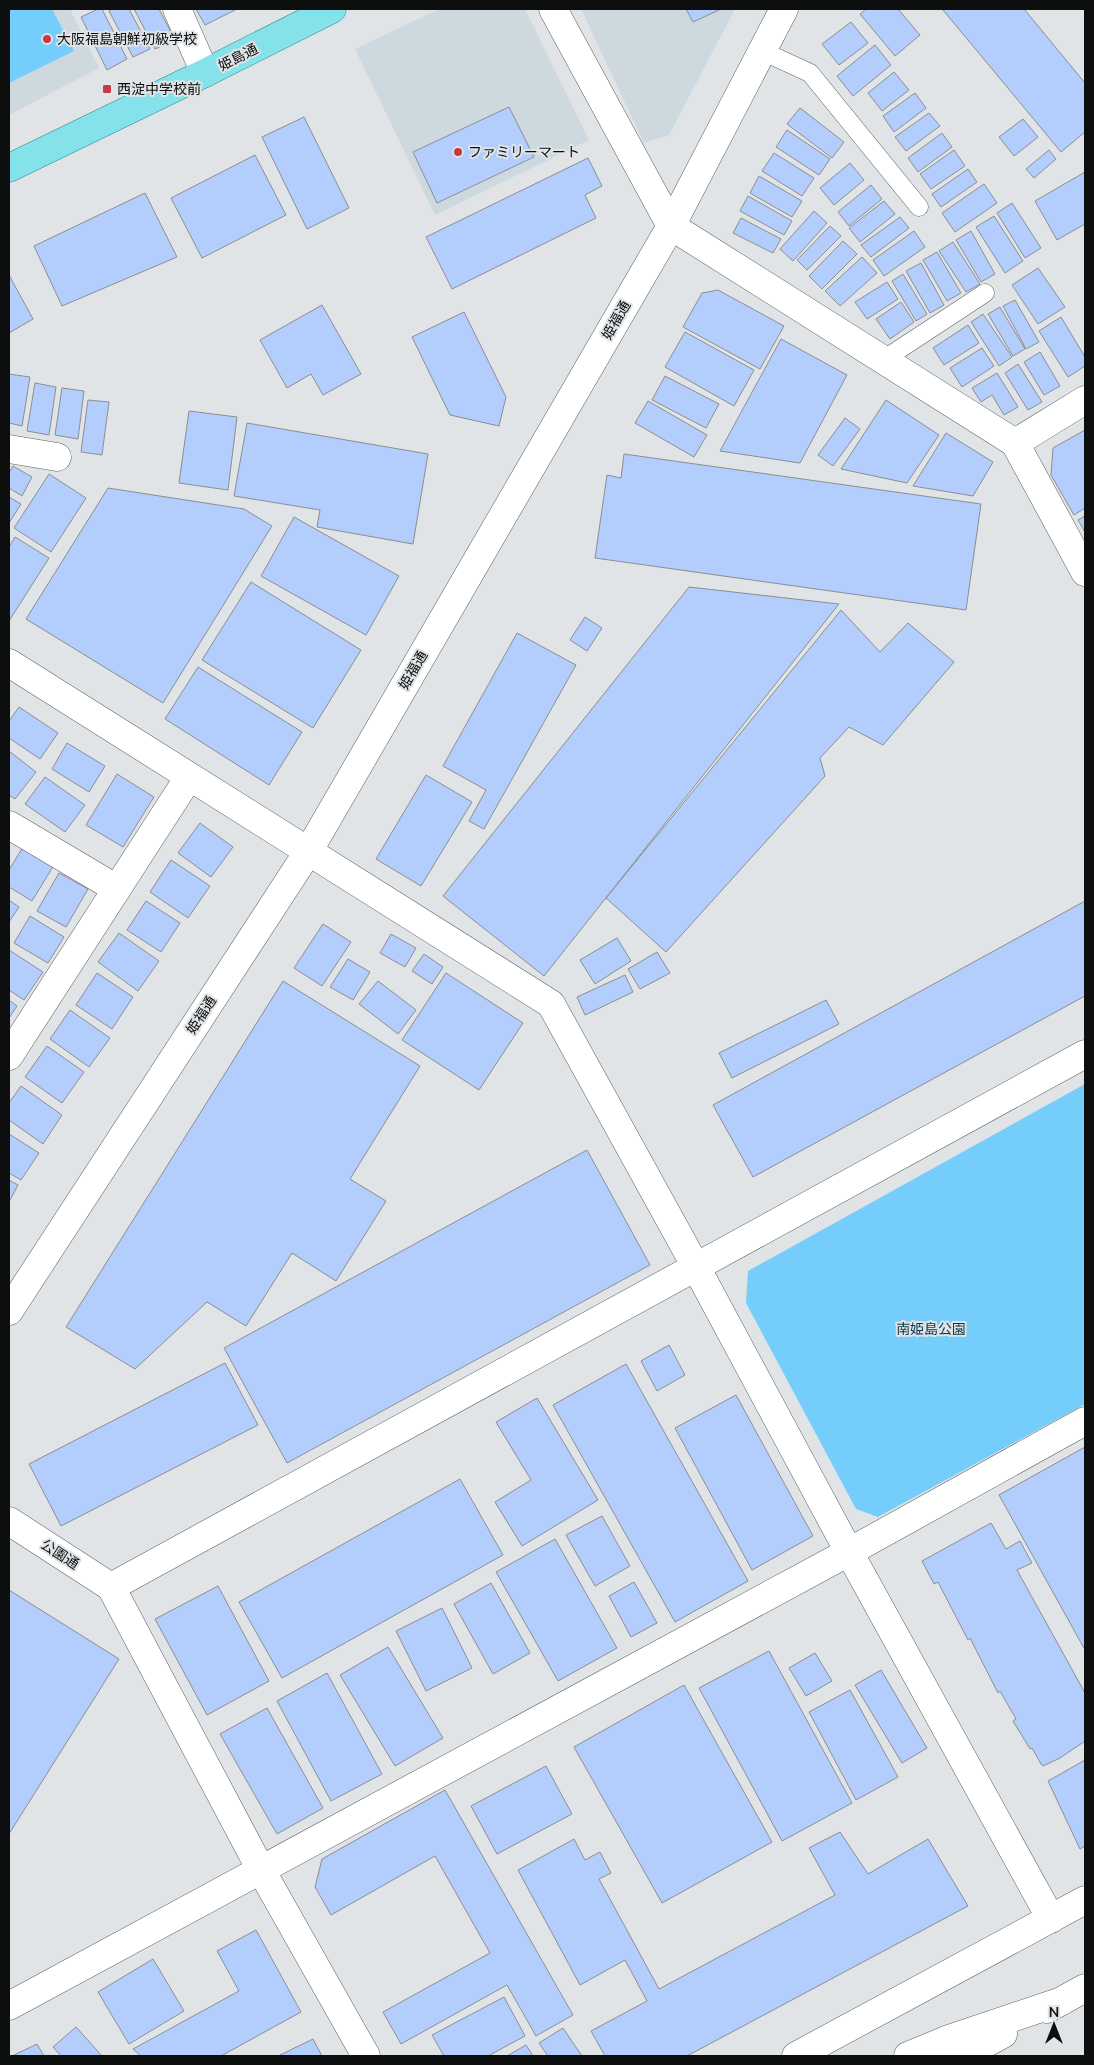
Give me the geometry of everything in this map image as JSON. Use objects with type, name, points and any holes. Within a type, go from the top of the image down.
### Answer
[{"type":"main road","name":"姫島通","points":[[9,168],[332,9]]},
{"type":"street","points":[[177,9],[205,73]]},
{"type":"street","points":[[553,9],[670,226],[1015,444],[1085,572]]},
{"type":"street","name":"姫福通","points":[[9,1311],[308,852],[670,226],[784,9]]},
{"type":"street","points":[[1015,444],[1085,400]]},
{"type":"street","points":[[9,449],[57,457]]},
{"type":"street","points":[[9,663],[551,1004],[696,1266],[849,1552],[1051,1919]]},
{"type":"street","points":[[9,1056],[189,777]]},
{"type":"street","points":[[9,825],[117,888]]},
{"type":"street","points":[[366,2056],[261,1870],[111,1587],[1085,1054]]},
{"type":"street","points":[[9,2006],[849,1552],[1085,1421]]},
{"type":"street","name":"公園通","points":[[9,1521],[111,1587]]},
{"type":"street","points":[[796,2056],[1085,1900]]},
{"type":"street","points":[[908,2056],[949,2039],[1074,1995]]},
{"type":"street","points":[[962,2056],[1074,1995]]},
{"type":"lane","points":[[762,51],[810,73],[919,207]]},
{"type":"lane","points":[[883,360],[985,294]]},
{"type":"shaded area","name":"大阪福島朝鮮初級学校","points":[[9,9],[70,9],[99,68],[9,115]]},
{"type":"shaded area","points":[[439,9],[525,9],[589,140],[435,215],[355,49]]},
{"type":"shaded area","points":[[581,9],[735,9],[669,135],[644,143]]},
{"type":"green space","points":[[9,9],[52,9],[74,51],[9,83]]},
{"type":"green space","name":"南姫島公園","points":[[1085,1084],[1085,1404],[878,1517],[856,1509],[746,1303],[748,1271]]},
{"type":"building","points":[[102,9],[127,59],[107,70],[81,17]]},
{"type":"building","points":[[112,9],[129,9],[150,49],[133,57],[109,11]]},
{"type":"building","points":[[134,9],[159,9],[175,40],[155,49]]},
{"type":"building","points":[[196,9],[237,9],[205,25]]},
{"type":"building","points":[[686,9],[721,9],[693,22]]},
{"type":"building","points":[[866,9],[898,9],[920,35],[895,56],[860,14]]},
{"type":"building","points":[[1024,9],[1085,83],[1085,132],[1061,152],[943,10]]},
{"type":"building","points":[[851,22],[868,43],[839,65],[822,44]]},
{"type":"building","points":[[875,45],[891,65],[853,96],[837,76]]},
{"type":"building","points":[[894,72],[909,90],[882,111],[868,93]]},
{"type":"building","points":[[915,93],[926,108],[894,132],[883,116]]},
{"type":"building","points":[[509,107],[534,157],[437,203],[413,152]]},
{"type":"building","points":[[800,108],[844,142],[832,158],[787,124]]},
{"type":"building","points":[[929,113],[940,126],[906,151],[895,137]]},
{"type":"building","points":[[304,117],[349,208],[307,229],[262,137]]},
{"type":"building","points":[[1023,119],[1038,137],[1014,156],[999,137]]},
{"type":"building","points":[[787,130],[830,159],[819,175],[776,147]]},
{"type":"building","points":[[942,133],[952,147],[918,172],[908,158]]},
{"type":"building","points":[[954,150],[965,166],[931,189],[920,174]]},
{"type":"building","points":[[1049,150],[1056,159],[1034,178],[1026,169]]},
{"type":"building","points":[[774,153],[814,178],[802,196],[762,171]]},
{"type":"building","points":[[255,155],[286,215],[202,258],[171,198]]},
{"type":"building","points":[[588,158],[602,186],[585,195],[596,218],[452,289],[426,237]]},
{"type":"building","points":[[850,163],[864,180],[834,205],[820,188]]},
{"type":"building","points":[[968,169],[977,182],[941,207],[932,194]]},
{"type":"building","points":[[1085,172],[1085,224],[1057,240],[1035,201]]},
{"type":"building","points":[[759,176],[802,201],[792,217],[750,193]]},
{"type":"building","points":[[984,184],[997,203],[955,232],[942,213]]},
{"type":"building","points":[[871,185],[882,199],[849,226],[838,212]]},
{"type":"building","points":[[145,193],[177,257],[62,306],[34,246]]},
{"type":"building","points":[[748,196],[792,221],[784,235],[740,211]]},
{"type":"building","points":[[884,201],[895,214],[860,242],[849,228]]},
{"type":"building","points":[[1012,203],[1041,248],[1025,258],[997,213]]},
{"type":"building","points":[[814,211],[827,223],[793,261],[780,249]]},
{"type":"building","points":[[994,216],[1023,261],[1005,273],[976,227]]},
{"type":"building","points":[[900,217],[909,228],[871,257],[861,245]]},
{"type":"building","points":[[741,218],[781,239],[773,253],[733,233]]},
{"type":"building","points":[[830,226],[841,236],[807,270],[797,260]]},
{"type":"building","points":[[914,231],[925,247],[884,276],[873,260]]},
{"type":"building","points":[[971,231],[995,274],[981,282],[956,240]]},
{"type":"building","points":[[843,241],[857,254],[822,289],[809,276]]},
{"type":"building","points":[[953,242],[980,284],[966,292],[939,251]]},
{"type":"building","points":[[937,252],[961,293],[947,301],[923,260]]},
{"type":"building","points":[[862,257],[877,273],[840,306],[825,291]]},
{"type":"building","points":[[921,263],[944,305],[930,313],[906,271]]},
{"type":"building","points":[[1038,268],[1065,307],[1038,324],[1012,285]]},
{"type":"building","points":[[903,274],[927,314],[916,321],[892,281]]},
{"type":"building","points":[[9,275],[33,319],[9,333]]},
{"type":"building","points":[[887,282],[898,299],[867,319],[855,302]]},
{"type":"building","points":[[718,290],[784,326],[760,369],[683,327],[702,293]]},
{"type":"building","points":[[1015,300],[1039,342],[1026,349],[1003,306]]},
{"type":"building","points":[[901,302],[914,322],[890,339],[876,319]]},
{"type":"building","points":[[322,305],[361,374],[323,395],[311,374],[287,388],[260,340]]},
{"type":"building","points":[[1000,307],[1025,349],[1013,356],[988,314]]},
{"type":"building","points":[[464,312],[506,397],[499,426],[450,415],[412,337]]},
{"type":"building","points":[[983,314],[1012,357],[999,366],[971,322]]},
{"type":"building","points":[[1061,317],[1085,357],[1085,366],[1068,377],[1039,331]]},
{"type":"building","points":[[968,325],[979,343],[944,365],[933,348]]},
{"type":"building","points":[[685,332],[754,370],[734,406],[665,367]]},
{"type":"building","points":[[781,339],[847,375],[800,463],[720,451]]},
{"type":"building","points":[[982,348],[994,366],[962,387],[950,368]]},
{"type":"building","points":[[1040,352],[1060,386],[1044,395],[1024,362]]},
{"type":"building","points":[[1018,364],[1042,402],[1028,410],[1005,373]]},
{"type":"building","points":[[997,373],[1018,407],[1004,415],[992,395],[981,402],[972,388]]},
{"type":"building","points":[[9,374],[30,377],[22,426],[9,423]]},
{"type":"building","points":[[665,376],[719,404],[706,428],[652,400]]},
{"type":"building","points":[[35,383],[56,387],[49,435],[27,431]]},
{"type":"building","points":[[62,388],[84,391],[78,439],[55,435]]},
{"type":"building","points":[[88,400],[109,402],[102,455],[81,452]]},
{"type":"building","points":[[886,400],[939,435],[907,483],[841,469]]},
{"type":"building","points":[[648,401],[707,435],[694,457],[635,423]]},
{"type":"building","points":[[189,411],[237,417],[228,490],[179,483]]},
{"type":"building","points":[[845,418],[860,429],[833,466],[818,455]]},
{"type":"building","points":[[247,423],[428,454],[413,544],[317,527],[320,510],[234,496]]},
{"type":"building","points":[[1085,430],[1085,508],[1074,515],[1051,475],[1053,448]]},
{"type":"building","points":[[946,433],[993,462],[973,496],[913,486]]},
{"type":"building","points":[[624,454],[981,504],[966,610],[595,558],[607,475],[621,478]]},
{"type":"building","points":[[13,466],[32,477],[22,496],[9,488],[9,473]]},
{"type":"building","points":[[49,474],[86,498],[51,552],[14,528]]},
{"type":"building","points":[[108,488],[244,509],[272,526],[163,703],[26,619]]},
{"type":"building","points":[[9,497],[21,504],[9,523]]},
{"type":"building","points":[[1085,516],[1085,532],[1078,520]]},
{"type":"building","points":[[294,517],[399,576],[366,635],[261,576]]},
{"type":"building","points":[[15,537],[49,558],[9,621],[9,547]]},
{"type":"building","points":[[251,582],[361,650],[313,728],[202,660]]},
{"type":"building","points":[[689,587],[839,604],[544,976],[443,896]]},
{"type":"building","points":[[841,610],[880,652],[908,623],[954,662],[883,745],[849,727],[820,758],[825,776],[666,952],[606,898]]},
{"type":"building","points":[[585,617],[602,628],[587,651],[570,640]]},
{"type":"building","points":[[517,633],[576,665],[484,829],[469,821],[486,790],[443,766]]},
{"type":"building","points":[[198,667],[302,732],[269,785],[165,719]]},
{"type":"building","points":[[19,707],[58,733],[40,759],[9,738],[9,721]]},
{"type":"building","points":[[67,743],[105,766],[89,792],[52,769]]},
{"type":"building","points":[[9,751],[36,772],[15,799],[9,795]]},
{"type":"building","points":[[117,774],[154,797],[123,847],[86,825]]},
{"type":"building","points":[[426,775],[472,802],[421,886],[376,859]]},
{"type":"building","points":[[45,777],[85,805],[65,832],[25,804]]},
{"type":"building","points":[[200,823],[233,847],[211,877],[178,853]]},
{"type":"building","points":[[23,847],[54,865],[32,901],[9,887],[9,870]]},
{"type":"building","points":[[171,860],[210,886],[188,918],[150,892]]},
{"type":"building","points":[[59,873],[88,889],[66,927],[37,911]]},
{"type":"building","points":[[9,900],[19,907],[9,922]]},
{"type":"building","points":[[146,901],[180,923],[161,952],[127,930]]},
{"type":"building","points":[[1085,901],[1085,996],[753,1177],[713,1105]]},
{"type":"building","points":[[30,916],[64,937],[48,963],[14,943]]},
{"type":"building","points":[[323,924],[351,942],[322,986],[294,968]]},
{"type":"building","points":[[119,933],[159,961],[138,991],[98,962]]},
{"type":"building","points":[[391,934],[416,948],[405,967],[380,953]]},
{"type":"building","points":[[617,938],[631,961],[595,984],[580,960]]},
{"type":"building","points":[[9,950],[43,972],[24,1000],[9,990]]},
{"type":"building","points":[[657,952],[670,973],[640,989],[628,969]]},
{"type":"building","points":[[424,954],[443,967],[432,984],[412,971]]},
{"type":"building","points":[[348,959],[370,972],[353,1000],[330,987]]},
{"type":"building","points":[[97,973],[133,997],[112,1029],[76,1005]]},
{"type":"building","points":[[446,973],[523,1023],[479,1090],[402,1040]]},
{"type":"building","points":[[625,975],[633,992],[585,1015],[577,997]]},
{"type":"building","points":[[283,981],[420,1066],[350,1179],[386,1201],[336,1281],[292,1253],[246,1326],[207,1302],[135,1369],[66,1327]]},
{"type":"building","points":[[378,981],[416,1010],[398,1034],[359,1004]]},
{"type":"building","points":[[9,1000],[17,1006],[9,1018]]},
{"type":"building","points":[[826,1000],[839,1024],[732,1078],[719,1053]]},
{"type":"building","points":[[70,1010],[110,1038],[89,1067],[50,1039]]},
{"type":"building","points":[[47,1046],[84,1072],[62,1103],[25,1077]]},
{"type":"building","points":[[21,1086],[62,1115],[43,1144],[9,1120],[9,1103]]},
{"type":"building","points":[[9,1134],[39,1153],[21,1180],[9,1173]]},
{"type":"building","points":[[587,1150],[650,1265],[287,1463],[224,1348]]},
{"type":"building","points":[[9,1180],[18,1185],[9,1202]]},
{"type":"building","points":[[669,1345],[685,1375],[657,1391],[641,1361]]},
{"type":"building","points":[[225,1363],[258,1425],[61,1526],[29,1464]]},
{"type":"building","points":[[626,1364],[748,1581],[675,1622],[553,1405]]},
{"type":"building","points":[[736,1395],[813,1536],[752,1570],[675,1428]]},
{"type":"building","points":[[537,1398],[598,1500],[522,1546],[495,1502],[531,1480],[496,1422]]},
{"type":"building","points":[[1085,1447],[1085,1650],[999,1495]]},
{"type":"building","points":[[460,1479],[503,1555],[282,1678],[239,1602]]},
{"type":"building","points":[[602,1516],[630,1566],[595,1586],[566,1535]]},
{"type":"building","points":[[991,1523],[1006,1549],[1020,1541],[1032,1563],[1017,1570],[1085,1693],[1085,1741],[1060,1758],[1043,1766],[1013,1721],[1016,1719],[1000,1691],[998,1693],[970,1638],[968,1640],[938,1582],[934,1584],[922,1561]]},
{"type":"building","points":[[555,1539],[617,1648],[558,1681],[496,1572]]},
{"type":"building","points":[[634,1582],[657,1623],[631,1637],[609,1596]]},
{"type":"building","points":[[491,1583],[530,1653],[493,1674],[454,1604]]},
{"type":"building","points":[[218,1586],[269,1681],[207,1715],[155,1619]]},
{"type":"building","points":[[9,1590],[119,1659],[9,1834]]},
{"type":"building","points":[[442,1608],[472,1668],[426,1691],[396,1631]]},
{"type":"building","points":[[388,1647],[443,1738],[395,1766],[340,1675]]},
{"type":"building","points":[[769,1651],[852,1803],[782,1841],[699,1688]]},
{"type":"building","points":[[815,1653],[832,1681],[806,1696],[789,1668]]},
{"type":"building","points":[[881,1670],[927,1748],[902,1763],[855,1685]]},
{"type":"building","points":[[327,1673],[382,1774],[331,1801],[277,1701]]},
{"type":"building","points":[[684,1685],[772,1842],[662,1903],[574,1747]]},
{"type":"building","points":[[850,1690],[898,1777],[856,1800],[809,1712]]},
{"type":"building","points":[[267,1708],[323,1808],[277,1834],[220,1734]]},
{"type":"building","points":[[1085,1760],[1085,1846],[1080,1849],[1048,1781]]},
{"type":"building","points":[[546,1766],[572,1814],[497,1854],[471,1806]]},
{"type":"building","points":[[445,1790],[573,2015],[536,2036],[507,1985],[401,2044],[383,2012],[490,1953],[435,1856],[331,1915],[315,1887],[322,1859]]},
{"type":"building","points":[[840,1832],[868,1874],[928,1839],[968,1906],[687,2056],[605,2056],[591,2031],[647,2001],[625,1960],[580,1985],[518,1870],[574,1839],[585,1860],[600,1852],[611,1873],[599,1879],[659,1989],[835,1895],[809,1848]]},
{"type":"building","points":[[256,1930],[301,2012],[221,2056],[141,2056],[133,2049],[239,1991],[217,1951]]},
{"type":"building","points":[[153,1959],[184,2011],[129,2044],[98,1992]]},
{"type":"building","points":[[504,1997],[525,2036],[488,2056],[444,2056],[432,2035]]},
{"type":"building","points":[[76,2027],[102,2056],[61,2056],[53,2047]]},
{"type":"building","points":[[563,2028],[582,2056],[548,2056],[539,2043]]},
{"type":"building","points":[[313,2039],[322,2056],[278,2056]]},
{"type":"building","points":[[37,2044],[44,2056],[12,2056]]},
{"type":"building","points":[[526,2045],[533,2056],[507,2056]]},
{"type":"place","name":"大阪福島朝鮮初級学校","points":[[47,39]]},
{"type":"place","name":"西淀中学校前","points":[[107,89]]},
{"type":"place","name":"ファミリーマート","points":[[458,152]]}]
